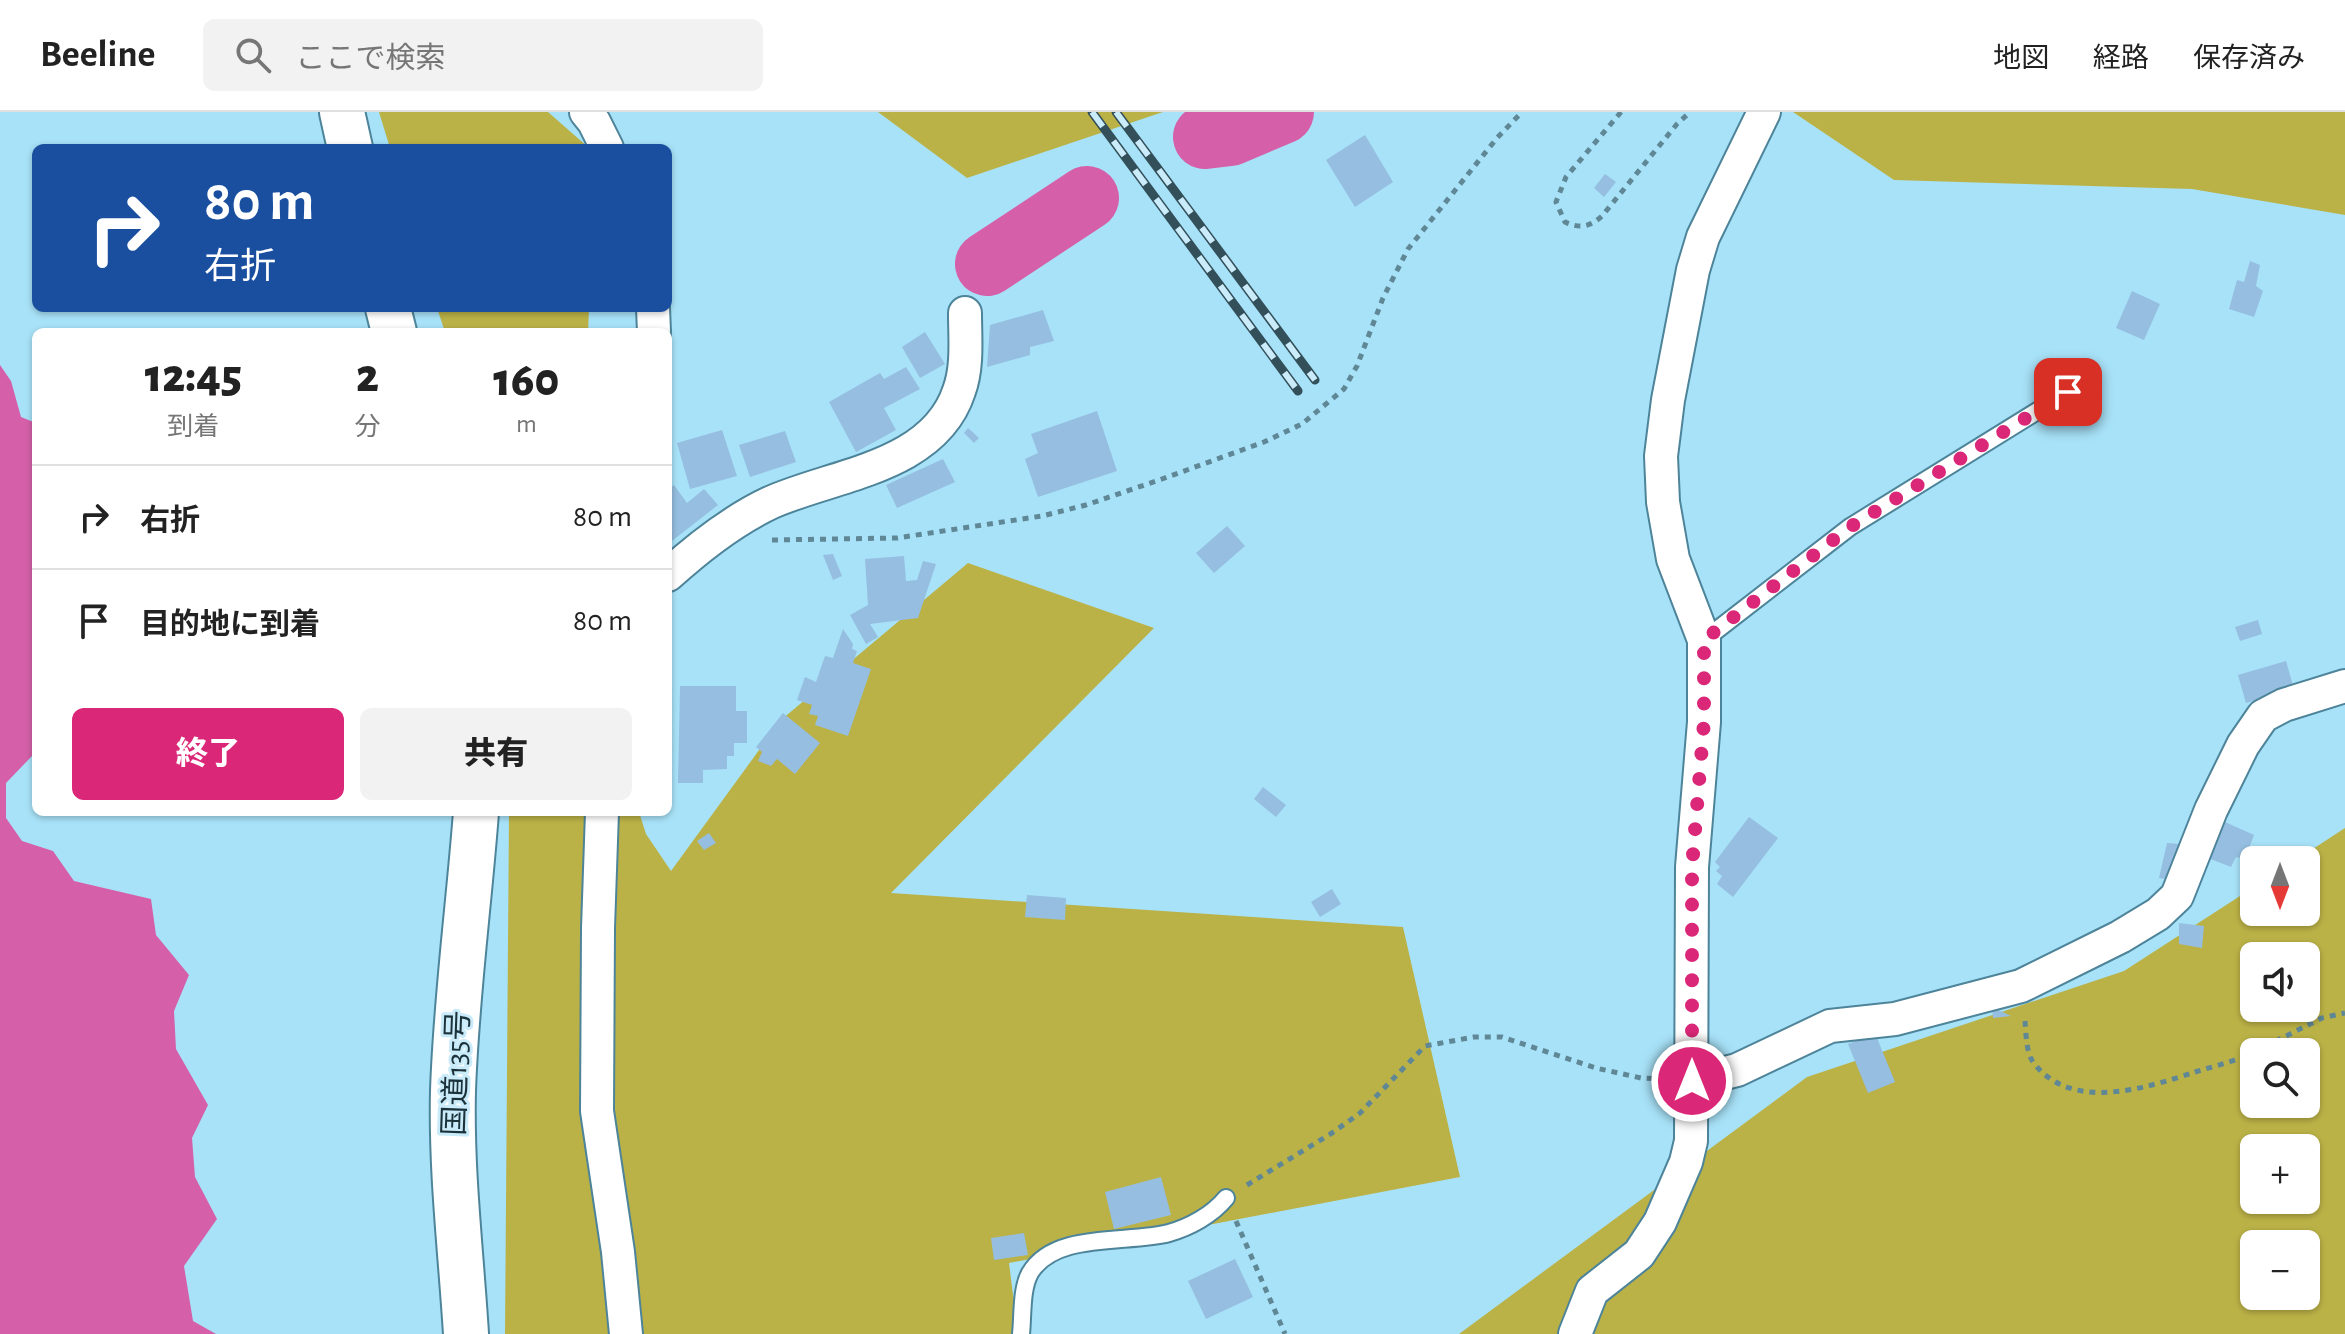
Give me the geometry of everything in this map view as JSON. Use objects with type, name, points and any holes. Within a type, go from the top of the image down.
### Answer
[{"type":"highway","points":[[342,112],[349,144]]},
{"type":"highway","name":"国道135号","points":[[466,1334],[453,1093],[459,986],[476,816]]},
{"type":"street","points":[[586,112],[605,144]]},
{"type":"street","points":[[1575,1334],[1592,1291],[1639,1254],[1660,1222],[1689,1151],[1692,867],[1704,722],[1704,640],[1673,559],[1663,502],[1661,456],[1668,400],[1693,270],[1703,237],[1764,112]]},
{"type":"street","points":[[672,571],[708,539],[772,503],[885,461],[923,443],[944,422],[959,391],[965,357],[965,313]]},
{"type":"street","points":[[1692,1081],[1737,1070],[1830,1026],[1895,1019],[2021,986],[2120,937],[2158,914],[2177,896],[2211,810],[2243,745],[2263,716],[2284,705],[2345,686]]},
{"type":"street","points":[[602,816],[597,1111],[618,1252],[626,1334]]},
{"type":"lane","points":[[1704,640],[1850,527],[2068,392]]},
{"type":"lane","points":[[1021,1334],[1029,1274],[1042,1259],[1069,1246],[1168,1233],[1213,1213],[1226,1198]]},
{"type":"path","points":[[767,540],[897,538],[1042,516],[1086,505],[1162,479],[1264,442],[1302,424],[1344,389],[1408,249],[1497,138],[1522,112]]},
{"type":"path","points":[[1621,112],[1566,177],[1556,202],[1565,222],[1575,227],[1592,225],[1690,112]]},
{"type":"path","points":[[2021,986],[2031,1061],[2051,1080],[2069,1087],[2090,1092],[2132,1090],[2240,1057]]},
{"type":"path","points":[[2282,1038],[2322,1018],[2345,1013]]},
{"type":"path","points":[[1285,1334],[1226,1198],[1360,1113],[1425,1046],[1474,1037],[1502,1037],[1596,1068],[1641,1078],[1692,1081]]},
{"type":"shaded area","points":[[379,112],[548,112],[584,144],[389,144]]},
{"type":"shaded area","points":[[878,112],[1163,112],[967,178]]},
{"type":"shaded area","points":[[1793,112],[2345,112],[2345,215],[2192,189],[1894,180]]},
{"type":"shaded area","points":[[438,312],[589,312],[588,328],[444,328]]},
{"type":"shaded area","points":[[0,365],[11,381],[21,417],[32,421],[32,756],[6,783],[6,818],[22,841],[53,851],[74,881],[151,899],[156,935],[189,975],[174,1011],[176,1049],[208,1105],[192,1138],[195,1177],[217,1219],[184,1266],[193,1321],[216,1334],[0,1334]]},
{"type":"shaded area","points":[[968,563],[1154,628],[891,893],[1403,927],[1460,1177],[1009,1263],[1018,1334],[505,1334],[509,816],[640,816],[646,834],[671,871],[781,720]]},
{"type":"shaded area","points":[[2345,828],[2345,1334],[1459,1334],[1807,1077],[2124,971],[2240,896],[2240,926],[2320,926],[2320,846],[2317,846]]},
{"type":"building","points":[[1365,135],[1393,182],[1355,207],[1326,160]]},
{"type":"building","points":[[1605,174],[1616,182],[1604,197],[1594,188]]},
{"type":"building","points":[[2250,261],[2260,265],[2256,286],[2263,291],[2254,317],[2229,309],[2237,280],[2244,282]]},
{"type":"building","points":[[2132,291],[2160,304],[2144,340],[2116,328]]},
{"type":"building","points":[[1043,310],[1054,341],[1030,347],[1030,355],[987,367],[990,325]]},
{"type":"building","points":[[925,332],[945,364],[920,378],[902,347]]},
{"type":"building","points":[[906,367],[920,389],[884,408],[896,430],[856,452],[829,402],[880,373],[884,379]]},
{"type":"building","points":[[1097,411],[1117,471],[1038,497],[1025,459],[1038,453],[1031,434]]},
{"type":"building","points":[[968,428],[979,438],[974,443],[964,433]]},
{"type":"building","points":[[722,430],[737,476],[690,489],[677,443]]},
{"type":"building","points":[[785,431],[796,462],[750,477],[739,445]]},
{"type":"building","points":[[943,459],[955,482],[897,508],[886,485]]},
{"type":"building","points":[[674,485],[687,503],[704,489],[718,505],[672,541]]},
{"type":"building","points":[[1227,526],[1245,546],[1214,573],[1196,553]]},
{"type":"building","points":[[833,554],[842,576],[833,580],[823,555]]},
{"type":"building","points":[[904,556],[906,581],[917,580],[923,561],[936,564],[918,618],[870,624],[878,637],[866,644],[850,615],[868,605],[865,559]]},
{"type":"building","points":[[2258,620],[2262,634],[2240,641],[2235,627]]},
{"type":"building","points":[[843,629],[853,644],[852,649],[857,651],[853,663],[871,669],[848,736],[815,725],[818,716],[809,714],[812,705],[797,700],[805,677],[816,682],[825,656],[833,658]]},
{"type":"building","points":[[2286,661],[2294,689],[2246,703],[2238,675]]},
{"type":"building","points":[[680,686],[736,686],[736,711],[747,711],[747,743],[734,743],[734,756],[727,756],[727,769],[703,770],[703,783],[678,783]]},
{"type":"building","points":[[783,713],[820,743],[795,774],[777,759],[771,766],[758,761],[762,752],[756,747]]},
{"type":"building","points":[[1263,787],[1286,805],[1276,817],[1254,799]]},
{"type":"building","points":[[1749,817],[1778,838],[1733,897],[1717,884],[1722,876],[1716,871],[1720,867],[1715,862]]},
{"type":"building","points":[[2225,822],[2254,835],[2250,846],[2240,846],[2240,858],[2236,857],[2231,867],[2208,858]]},
{"type":"building","points":[[709,833],[716,843],[704,850],[697,841]]},
{"type":"building","points":[[2167,843],[2179,844],[2172,880],[2159,878]]},
{"type":"building","points":[[1332,889],[1341,904],[1320,917],[1311,902]]},
{"type":"building","points":[[1027,895],[1066,898],[1065,920],[1025,917]]},
{"type":"building","points":[[2179,923],[2204,926],[2202,948],[2179,944]]},
{"type":"building","points":[[1992,1007],[2011,1016],[1993,1018]]},
{"type":"building","points":[[1875,1033],[1895,1082],[1868,1093],[1848,1044]]},
{"type":"building","points":[[1161,1177],[1171,1215],[1114,1229],[1105,1192]]},
{"type":"building","points":[[1024,1233],[1028,1255],[994,1260],[991,1238]]},
{"type":"building","points":[[1235,1259],[1253,1297],[1206,1319],[1188,1281]]},
{"type":"waterway","points":[[1205,137],[1230,134],[1282,112]]},
{"type":"waterway","points":[[987,264],[1087,198]]},
{"type":"railway","points":[[1092,112],[1298,391]]},
{"type":"railway","points":[[1116,112],[1315,380]]},
{"type":"route","points":[[1692,1081],[1692,867],[1704,722],[1704,640],[1850,527],[2068,392]]}]
